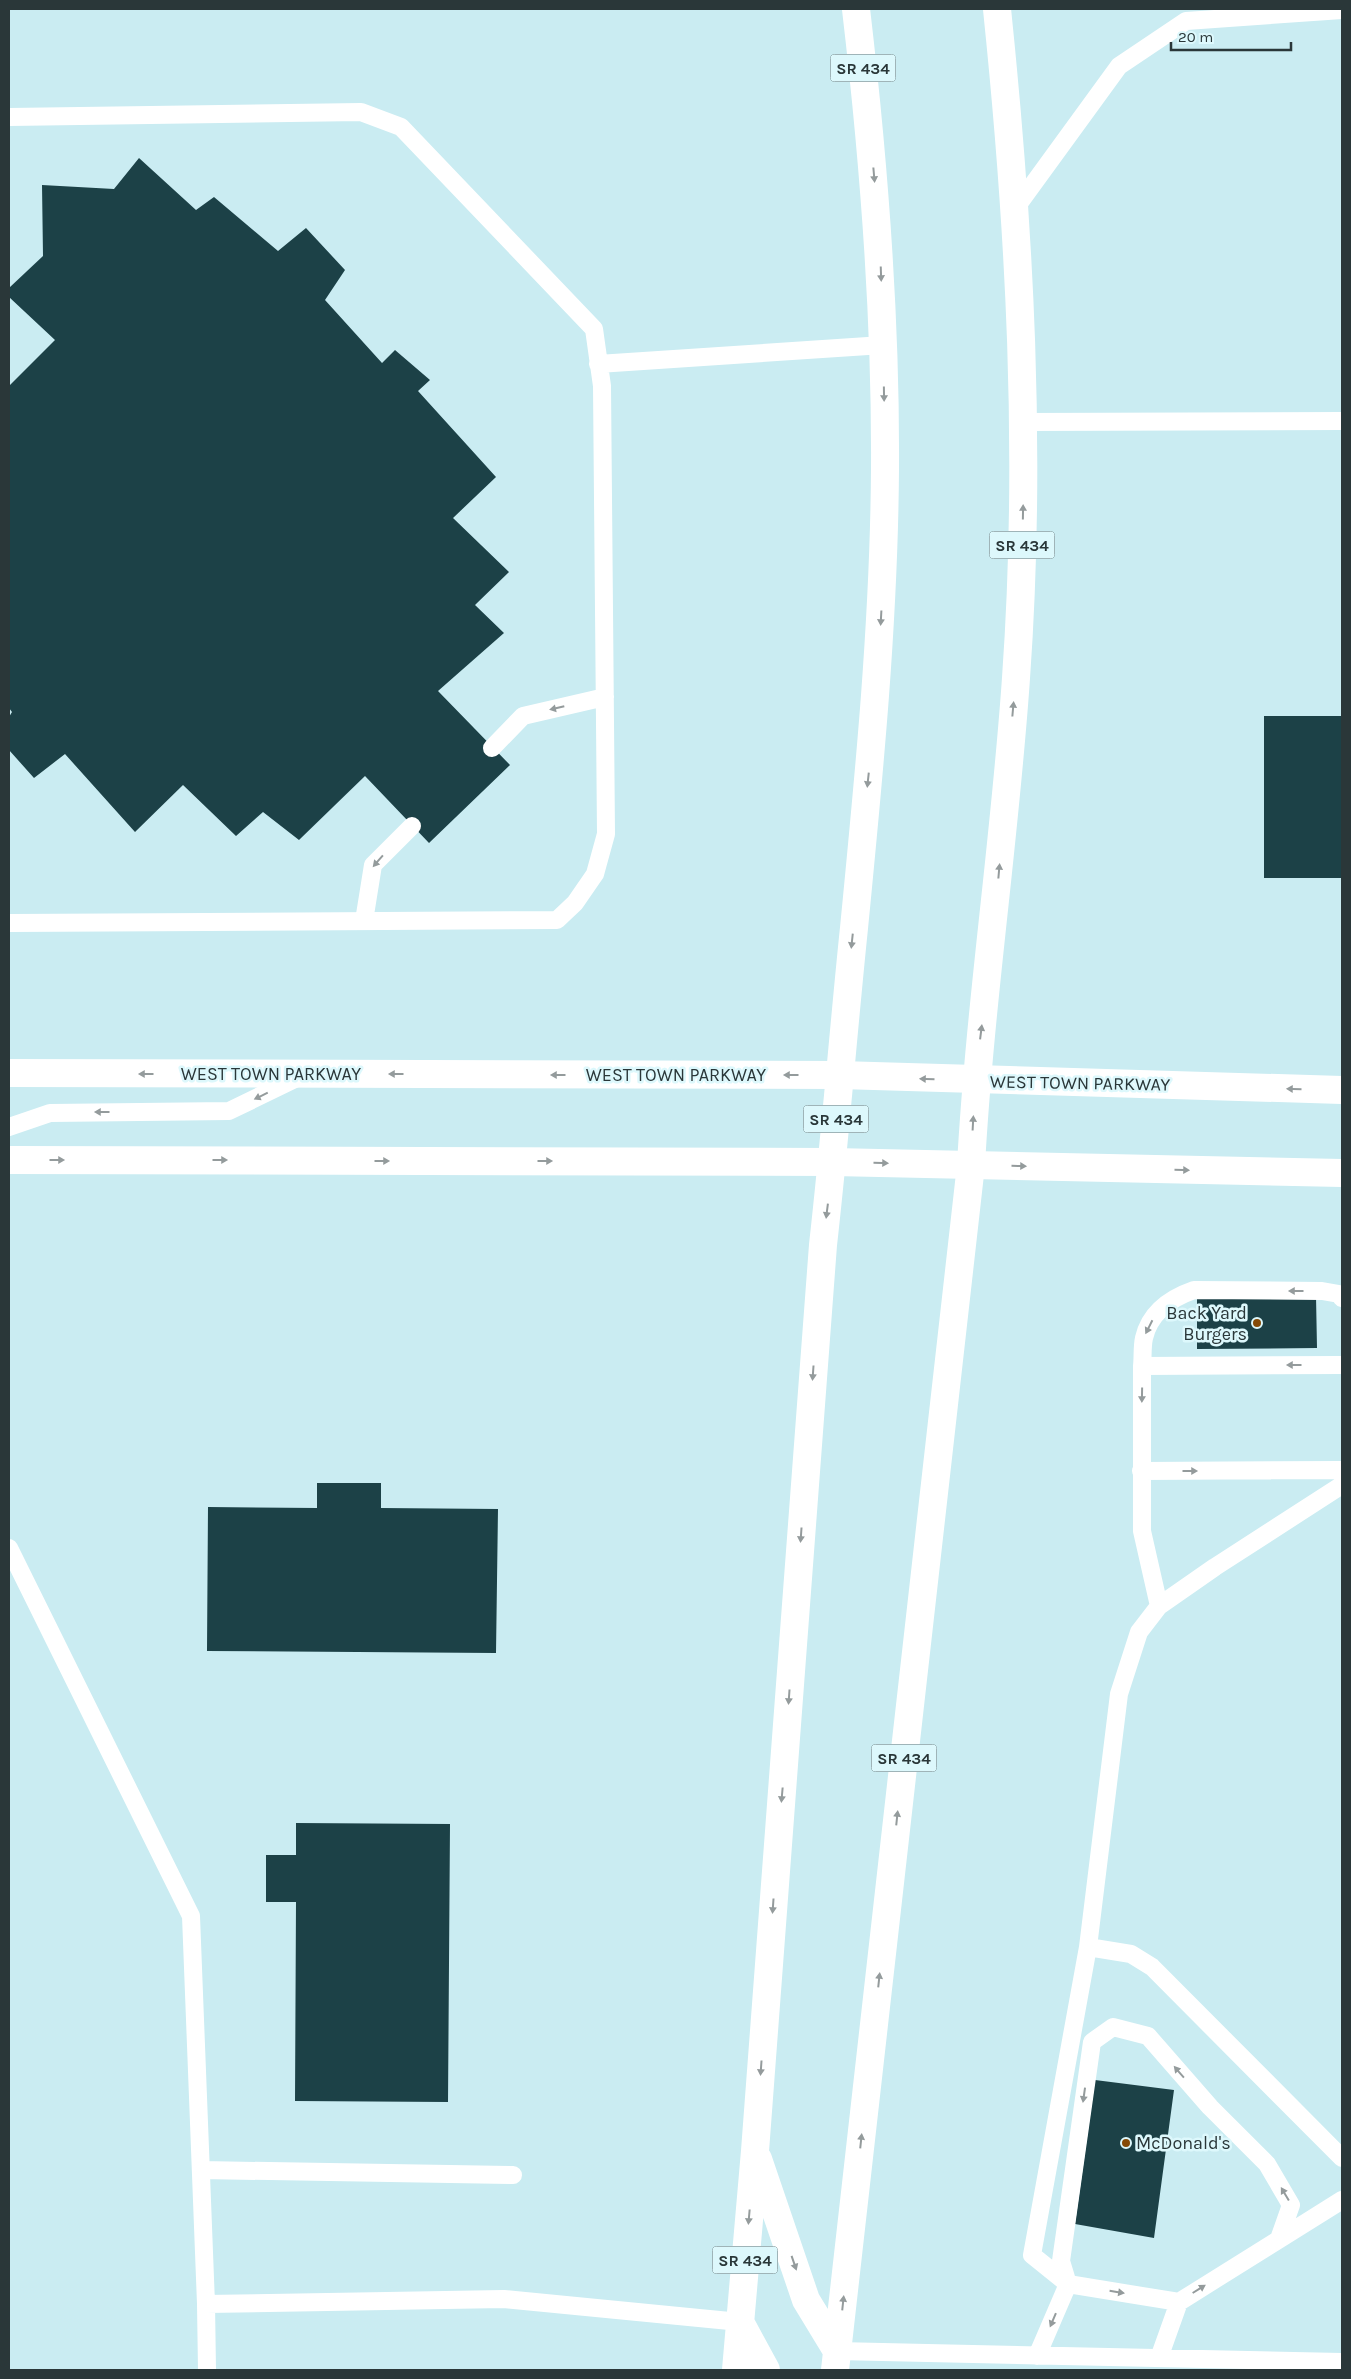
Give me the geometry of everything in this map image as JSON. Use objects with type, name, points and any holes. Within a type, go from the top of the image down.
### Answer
[{"type":"main road","name":"SR 434","points":[[736,2370],[755,2151],[823,1245],[875,715],[882,598],[885,467],[884,345],[879,239],[870,126],[856,9]]},
{"type":"main road","name":"SR 434","points":[[836,2361],[971,1165],[975,1081],[995,911],[1016,677],[1022,559],[1024,422],[1015,209],[997,9]]},
{"type":"main road","name":"WEST TOWN PARKWAY","points":[[9,1074],[840,1075],[975,1081],[1342,1090]]},
{"type":"main road","points":[[9,1160],[832,1162],[1342,1173]]},
{"type":"main road","points":[[755,2151],[806,2300],[836,2361]]},
{"type":"main road","points":[[740,2322],[766,2370]]},
{"type":"lane","points":[[1015,209],[1119,66],[1186,21],[1342,10]]},
{"type":"lane","points":[[9,117],[361,112],[401,127],[594,329],[602,386],[606,834],[595,874],[575,904],[557,920],[9,923]]},
{"type":"lane","points":[[598,364],[884,345]]},
{"type":"lane","points":[[1024,422],[1342,421]]},
{"type":"lane","points":[[492,748],[523,716],[605,697]]},
{"type":"lane","points":[[364,921],[373,865],[412,826]]},
{"type":"lane","points":[[9,1127],[50,1112],[229,1111],[304,1074]]},
{"type":"lane","points":[[1159,1606],[1142,1531],[1141,1471],[1144,1337],[1156,1313],[1178,1296],[1194,1290],[1322,1291],[1340,1294],[1342,1298]]},
{"type":"lane","points":[[1142,1366],[1342,1365]]},
{"type":"lane","points":[[1141,1471],[1342,1470]]},
{"type":"lane","points":[[1179,2302],[1068,2284],[1032,2255],[1088,1948],[1119,1694],[1139,1632],[1159,1606],[1215,1566],[1342,1485]]},
{"type":"lane","points":[[9,1548],[191,1916],[207,2370]]},
{"type":"lane","points":[[1088,1948],[1131,1954],[1152,1967],[1342,2158]]},
{"type":"lane","points":[[1037,2356],[1068,2284],[1061,2261],[1092,2042],[1113,2027],[1148,2036],[1210,2107],[1267,2164],[1292,2205],[1279,2239]]},
{"type":"lane","points":[[201,2170],[513,2175]]},
{"type":"lane","points":[[1159,2358],[1179,2302],[1342,2200]]},
{"type":"lane","points":[[206,2304],[504,2299],[740,2322]]},
{"type":"lane","points":[[836,2361],[1037,2356],[1342,2362]]},
{"type":"building","points":[[139,158],[196,210],[214,197],[278,251],[306,228],[345,270],[325,300],[382,363],[395,350],[430,380],[418,391],[496,477],[453,518],[509,572],[475,605],[504,633],[438,691],[510,765],[429,843],[365,776],[299,840],[263,812],[236,836],[183,785],[135,832],[65,754],[34,778],[9,750],[9,717],[12,712],[9,708],[9,386],[55,340],[9,297],[9,288],[43,256],[42,185],[114,189]]},
{"type":"building","points":[[1264,716],[1342,716],[1342,878],[1264,878]]},
{"type":"building","name":"Back Yard Burgers","points":[[1316,1296],[1317,1348],[1197,1349],[1197,1297]]},
{"type":"building","points":[[317,1483],[381,1483],[381,1508],[498,1509],[496,1653],[207,1651],[208,1507],[317,1508]]},
{"type":"building","points":[[296,1823],[450,1824],[448,2102],[295,2101],[296,1902],[266,1902],[266,1855],[296,1855]]},
{"type":"building","name":"McDonald's","points":[[1095,2080],[1174,2090],[1154,2238],[1075,2224]]},
{"type":"place","name":"Back Yard Burgers","points":[[1257,1323]]},
{"type":"place","name":"McDonald's","points":[[1126,2143]]}]
